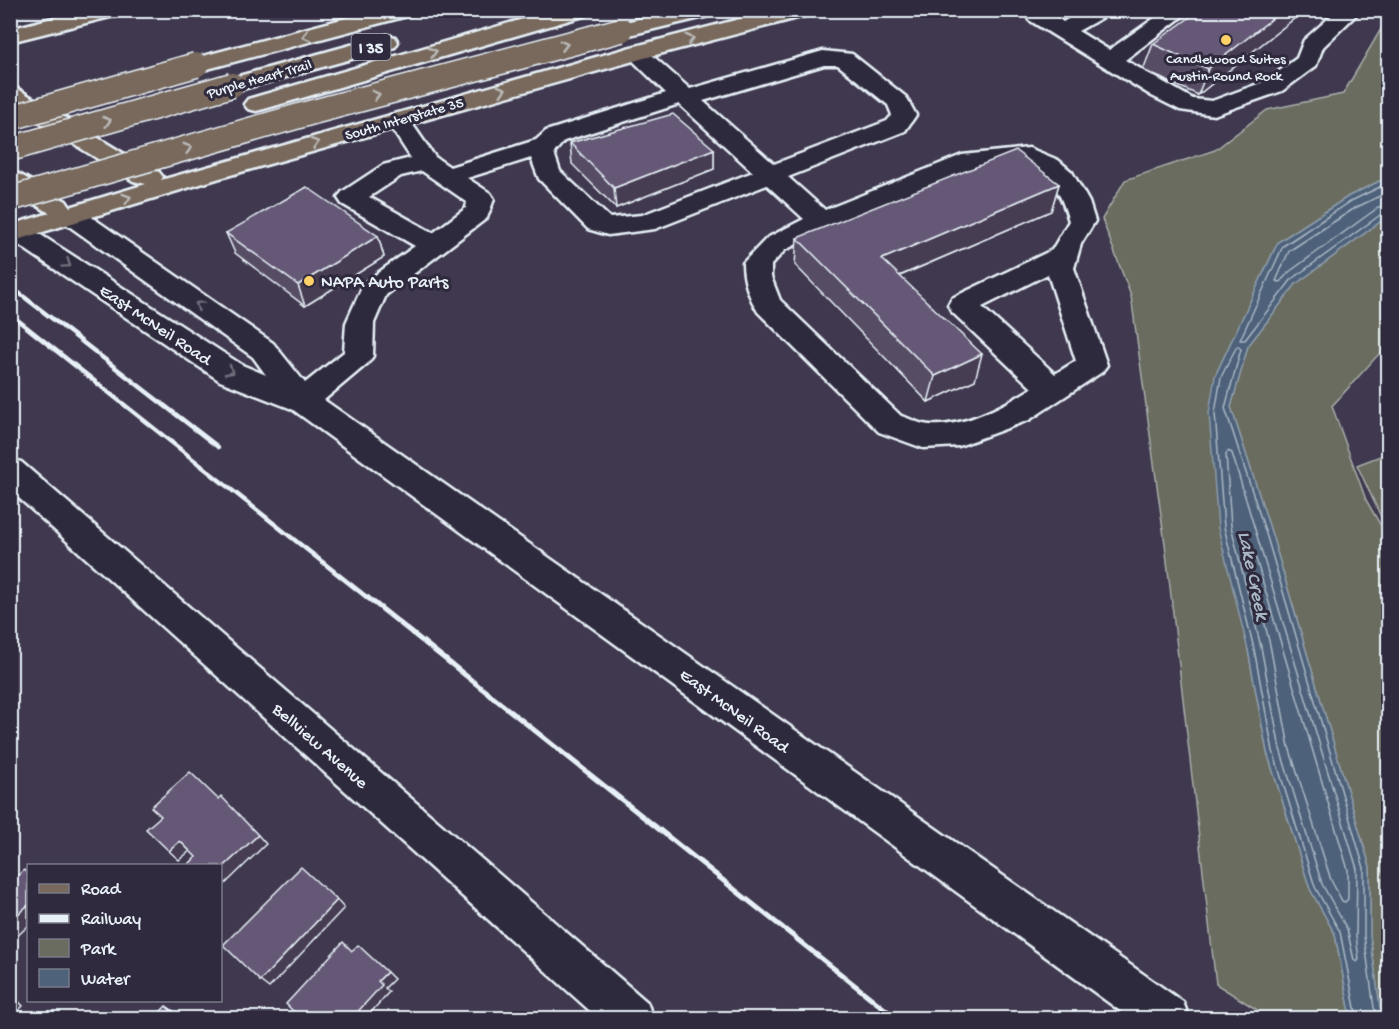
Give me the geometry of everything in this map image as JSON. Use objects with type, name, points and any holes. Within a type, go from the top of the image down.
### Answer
[{"type":"main road","points":[[10,36],[110,10]]},
{"type":"main road","name":"Purple Heart Trail","points":[[10,118],[196,65],[403,10]]},
{"type":"main road","points":[[463,22],[509,10]]},
{"type":"main road","points":[[10,178],[579,10]]},
{"type":"main road","points":[[10,199],[313,112],[705,10]]},
{"type":"main road","name":"South Interstate 35","points":[[13,231],[636,52],[801,10]]},
{"type":"main road","points":[[10,51],[63,23]]},
{"type":"main road","name":"Purple Heart Trail","points":[[10,149],[405,37]]},
{"type":"main road","points":[[10,94],[142,176],[170,178],[212,173]]},
{"type":"main road","points":[[10,178],[72,215]]},
{"type":"street","points":[[1036,10],[1037,15],[1188,105],[1214,108],[1274,86],[1308,61],[1312,45],[1350,10]]},
{"type":"street","points":[[1063,31],[1099,10]]},
{"type":"street","points":[[1110,60],[1181,10]]},
{"type":"street","points":[[636,52],[822,221]]},
{"type":"street","points":[[823,57],[844,59],[898,102],[904,115],[896,126],[646,223],[608,226],[597,223],[548,174],[542,153],[545,145],[555,136],[685,97],[823,57]]},
{"type":"street","points":[[303,401],[358,356],[360,323],[374,290],[478,212],[481,200],[437,169],[398,120]]},
{"type":"street","points":[[434,245],[351,198],[392,170],[437,169],[545,145]]},
{"type":"street","points":[[1029,155],[1048,165],[1063,177],[1082,221],[1062,256],[1060,268],[1092,365],[1018,412],[959,434],[923,436],[890,424],[768,304],[757,277],[757,263],[776,244],[822,221],[971,160],[1029,155]]},
{"type":"street","name":"East McNeil Road","points":[[72,215],[263,350],[303,401]]},
{"type":"street","name":"East McNeil Road","points":[[13,231],[231,373],[303,401],[1167,1018]]},
{"type":"street","points":[[1053,390],[962,305],[1062,256]]},
{"type":"street","name":"Bellview Avenue","points":[[10,471],[631,1018]]},
{"type":"green space","points":[[1388,17],[1388,177],[1349,196],[1278,242],[1215,376],[1248,650],[1267,752],[1310,889],[1335,934],[1351,1018],[1270,1018],[1216,984],[1165,544],[1131,296],[1102,219],[1125,180],[1215,150],[1267,110],[1343,94]]},
{"type":"green space","points":[[1388,216],[1388,350],[1378,355],[1332,406],[1366,500],[1388,538],[1388,1018],[1385,1018],[1380,1007],[1370,936],[1370,867],[1272,535],[1231,407],[1248,346],[1296,284]]},
{"type":"green space","points":[[1388,453],[1388,532],[1357,465]]},
{"type":"water","name":"Lake Creek","points":[[1388,177],[1388,216],[1296,284],[1248,346],[1231,407],[1272,535],[1370,867],[1370,936],[1380,1007],[1385,1018],[1351,1018],[1335,934],[1310,889],[1267,752],[1248,650],[1218,528],[1209,413],[1215,376],[1278,242],[1349,196]]},
{"type":"building","points":[[1200,10],[1283,10],[1208,69],[1153,44]]},
{"type":"building","points":[[673,114],[714,149],[614,188],[570,143]]},
{"type":"building","points":[[1016,151],[1059,184],[882,259],[982,354],[935,376],[797,238]]},
{"type":"building","name":"NAPA Auto Parts","points":[[307,187],[378,236],[298,285],[226,233]]},
{"type":"building","points":[[190,772],[218,799],[221,796],[258,835],[222,868],[222,864],[189,864],[196,857],[180,841],[169,851],[146,829],[161,816],[151,807]]},
{"type":"building","points":[[301,867],[337,900],[260,981],[223,945]]},
{"type":"building","points":[[24,870],[27,873],[27,906],[10,921],[10,882]]},
{"type":"building","points":[[343,942],[352,951],[358,945],[387,972],[378,981],[382,985],[352,1018],[300,1018],[286,1004]]},
{"type":"building","points":[[166,1006],[178,1018],[154,1018]]},
{"type":"railway","points":[[10,286],[218,447]]},
{"type":"railway","points":[[10,314],[369,599]]},
{"type":"railway","points":[[367,597],[896,1018]]},
{"type":"place","name":"Candlewood Suites Austin-Round Rock","points":[[1226,40]]},
{"type":"place","name":"NAPA Auto Parts","points":[[309,281]]}]
